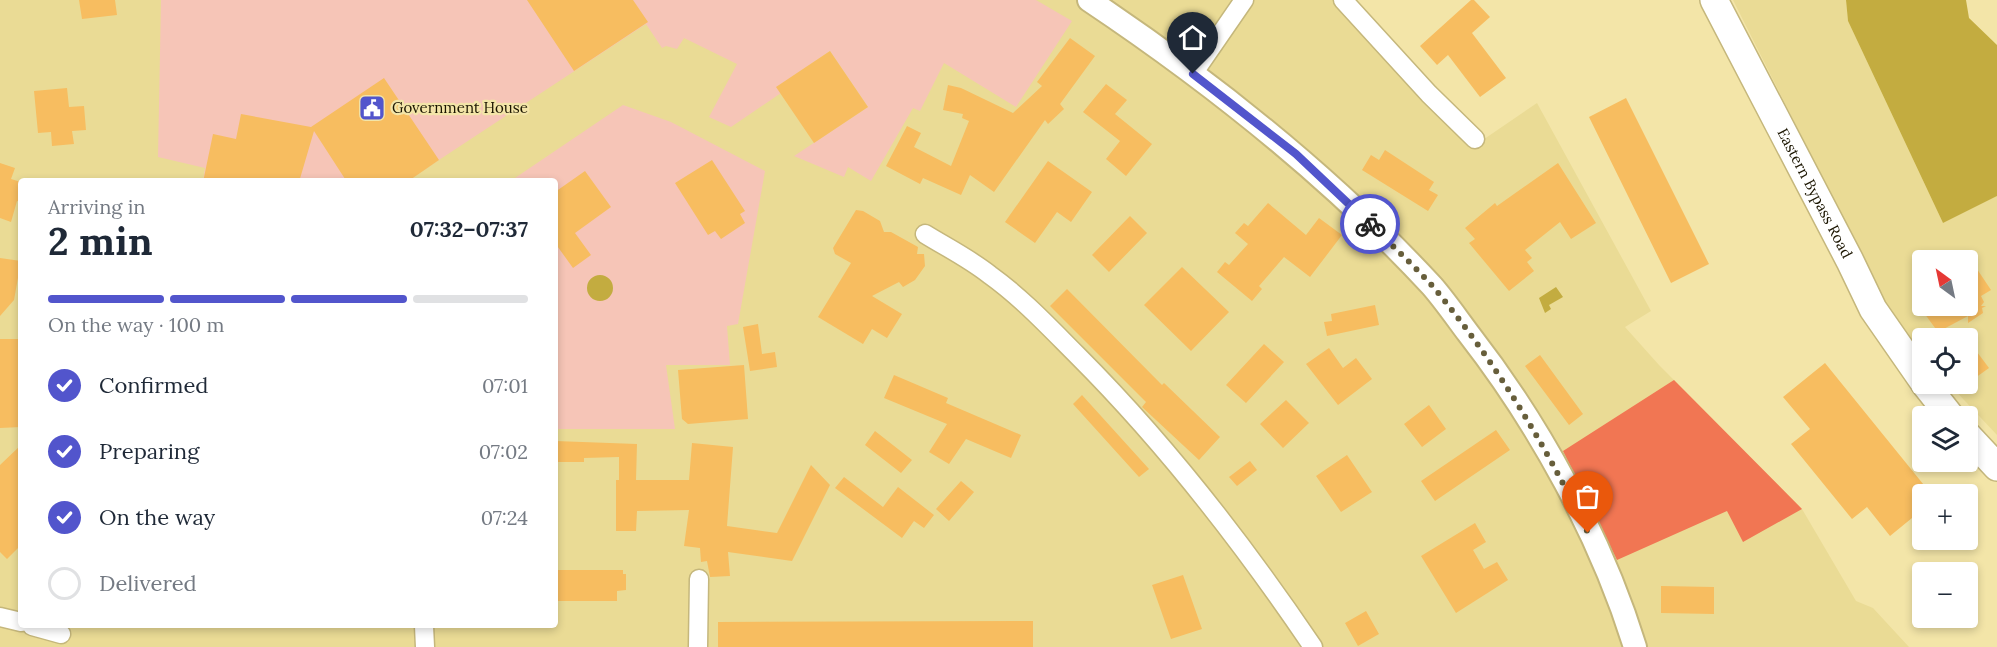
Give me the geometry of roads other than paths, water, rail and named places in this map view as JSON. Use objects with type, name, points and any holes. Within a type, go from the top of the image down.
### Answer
[{"type":"main road","name":"Eastern Bypass Road","points":[[1714,0],[1850,261],[1872,309],[1912,366]]},
{"type":"main road","name":"Eastern Bypass Road","points":[[1933,394],[1942,406]]},
{"type":"main road","points":[[1978,447],[1997,467]]},
{"type":"street","points":[[1089,0],[1193,74],[1296,154],[1433,288],[1497,369],[1557,468],[1599,554],[1635,647]]},
{"type":"street","points":[[1193,74],[1244,0]]},
{"type":"street","points":[[1343,0],[1429,94],[1475,139]]},
{"type":"street","points":[[925,234],[990,274],[1034,313],[1106,385],[1193,482],[1239,540],[1313,647]]},
{"type":"street","points":[[698,647],[699,579]]},
{"type":"street","points":[[0,616],[18,621]]},
{"type":"street","points":[[40,628],[62,634]]},
{"type":"street","points":[[424,628],[424,647]]},
{"type":"place","name":"Government House","points":[[372,108]]}]
